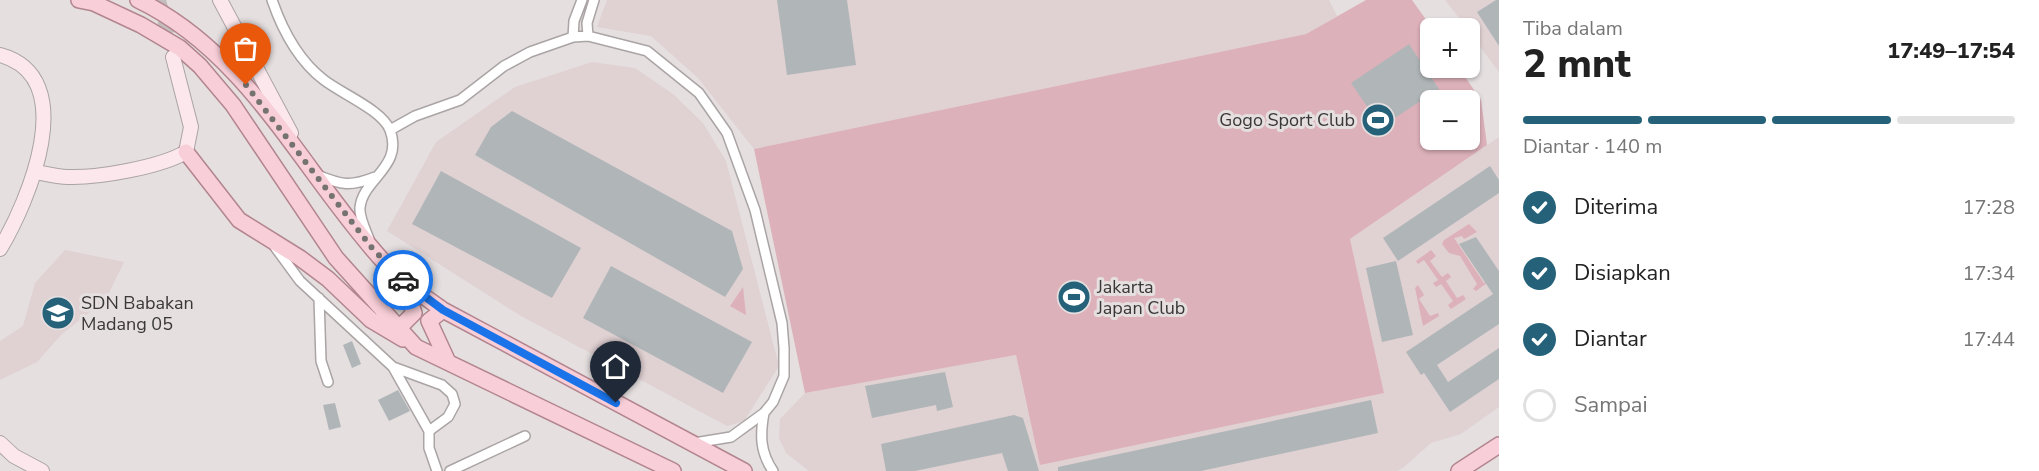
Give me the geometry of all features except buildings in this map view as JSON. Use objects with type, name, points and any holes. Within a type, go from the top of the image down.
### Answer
[{"type":"main road","points":[[79,0],[94,3],[141,25],[180,48],[200,66],[233,105],[336,258],[416,347]]},
{"type":"main road","points":[[138,0],[192,33],[213,50],[246,85],[372,248],[404,282],[443,310],[744,471]]},
{"type":"main road","points":[[220,0],[312,172]]},
{"type":"main road","points":[[0,55],[14,59],[30,71],[40,93],[43,116],[42,140],[36,172],[0,249]]},
{"type":"main road","points":[[173,57],[190,127],[186,152],[239,220],[328,279],[371,320],[416,347],[673,471]]},
{"type":"main road","points":[[36,172],[68,177],[124,171],[173,160],[186,152]]},
{"type":"main road","points":[[399,328],[414,313],[404,282]]},
{"type":"main road","points":[[443,310],[429,321],[447,360]]},
{"type":"main road","points":[[0,442],[14,456],[42,471]]},
{"type":"main road","points":[[1459,471],[1499,445]]},
{"type":"street","points":[[272,0],[278,16],[308,64],[324,80],[380,117],[390,130],[392,146],[387,167],[364,194],[359,209],[372,248]]},
{"type":"street","points":[[573,37],[574,21],[582,0]]},
{"type":"street","points":[[588,36],[587,23],[594,0]]},
{"type":"street","points":[[390,130],[415,116],[460,100],[504,66],[530,51],[573,37],[588,36],[646,51],[699,93],[727,133],[754,210],[782,323],[783,376],[773,402],[764,413],[731,436],[692,444]]},
{"type":"street","points":[[312,172],[340,184],[356,185],[378,177]]},
{"type":"street","points":[[268,238],[300,280],[393,367],[429,431],[429,448],[436,471]]},
{"type":"street","points":[[319,298],[321,361],[328,382]]},
{"type":"street","points":[[393,367],[442,385],[452,394],[455,404],[448,417],[429,431]]},
{"type":"street","points":[[764,413],[760,436],[764,455],[773,471]]},
{"type":"street","points":[[450,471],[525,436]]},
{"type":"shaded area","points":[[607,0],[1329,0],[1337,16],[1306,34],[754,149],[698,78],[651,36],[597,27]]},
{"type":"shaded area","name":"Jakarta Japan Club","points":[[1366,0],[1412,0],[1425,18],[1420,18],[1420,78],[1466,78],[1474,90],[1420,90],[1420,150],[1480,150],[1350,239],[1384,393],[1040,465],[1016,355],[805,393],[754,149],[1306,34]]},
{"type":"shaded area","points":[[1445,0],[1499,0],[1499,72],[1480,46],[1480,18],[1459,18]]},
{"type":"shaded area","points":[[592,62],[635,68],[673,94],[703,123],[726,161],[779,366],[744,421],[727,426],[521,316],[387,231],[436,142],[515,87]]},
{"type":"shaded area","name":"Jakarta Japan Club","points":[[1480,99],[1481,100],[1487,145],[1480,150]]},
{"type":"shaded area","points":[[1499,137],[1499,407],[1461,434],[1431,443],[1397,471],[809,471],[786,453],[779,438],[780,419],[805,393],[1016,355],[1027,407],[1384,393],[1350,239]]},
{"type":"shaded area","points":[[1469,224],[1477,232],[1464,239],[1462,236],[1454,238],[1484,283],[1499,274],[1476,291],[1473,289],[1477,284],[1460,256],[1449,253],[1442,244],[1444,240]]},
{"type":"shaded area","name":"SDN Babakan Madang 05","points":[[65,250],[124,262],[106,299],[61,335],[37,362],[0,380],[0,341],[23,326],[35,283]]},
{"type":"shaded area","points":[[1431,250],[1436,256],[1430,261],[1442,277],[1448,273],[1451,277],[1446,281],[1457,298],[1463,295],[1466,299],[1451,309],[1448,305],[1453,301],[1441,284],[1436,287],[1433,283],[1438,280],[1424,260],[1418,264],[1416,261]]},
{"type":"shaded area","points":[[1418,285],[1424,295],[1419,299],[1430,316],[1438,313],[1439,316],[1423,326],[1415,288]]},
{"type":"shaded area","points":[[743,287],[746,315],[730,306]]},
{"type":"tunnel","points":[[159,0],[171,47]]},
{"type":"way so far","points":[[246,85],[384,263],[403,280]]},
{"type":"place","name":"Gogo Sport Club","points":[[1378,120]]},
{"type":"place","name":"Jakarta Japan Club","points":[[1074,297]]},
{"type":"place","name":"SDN Babakan Madang 05","points":[[58,313]]},
{"type":"route","points":[[403,280],[443,310],[616,403]]}]
